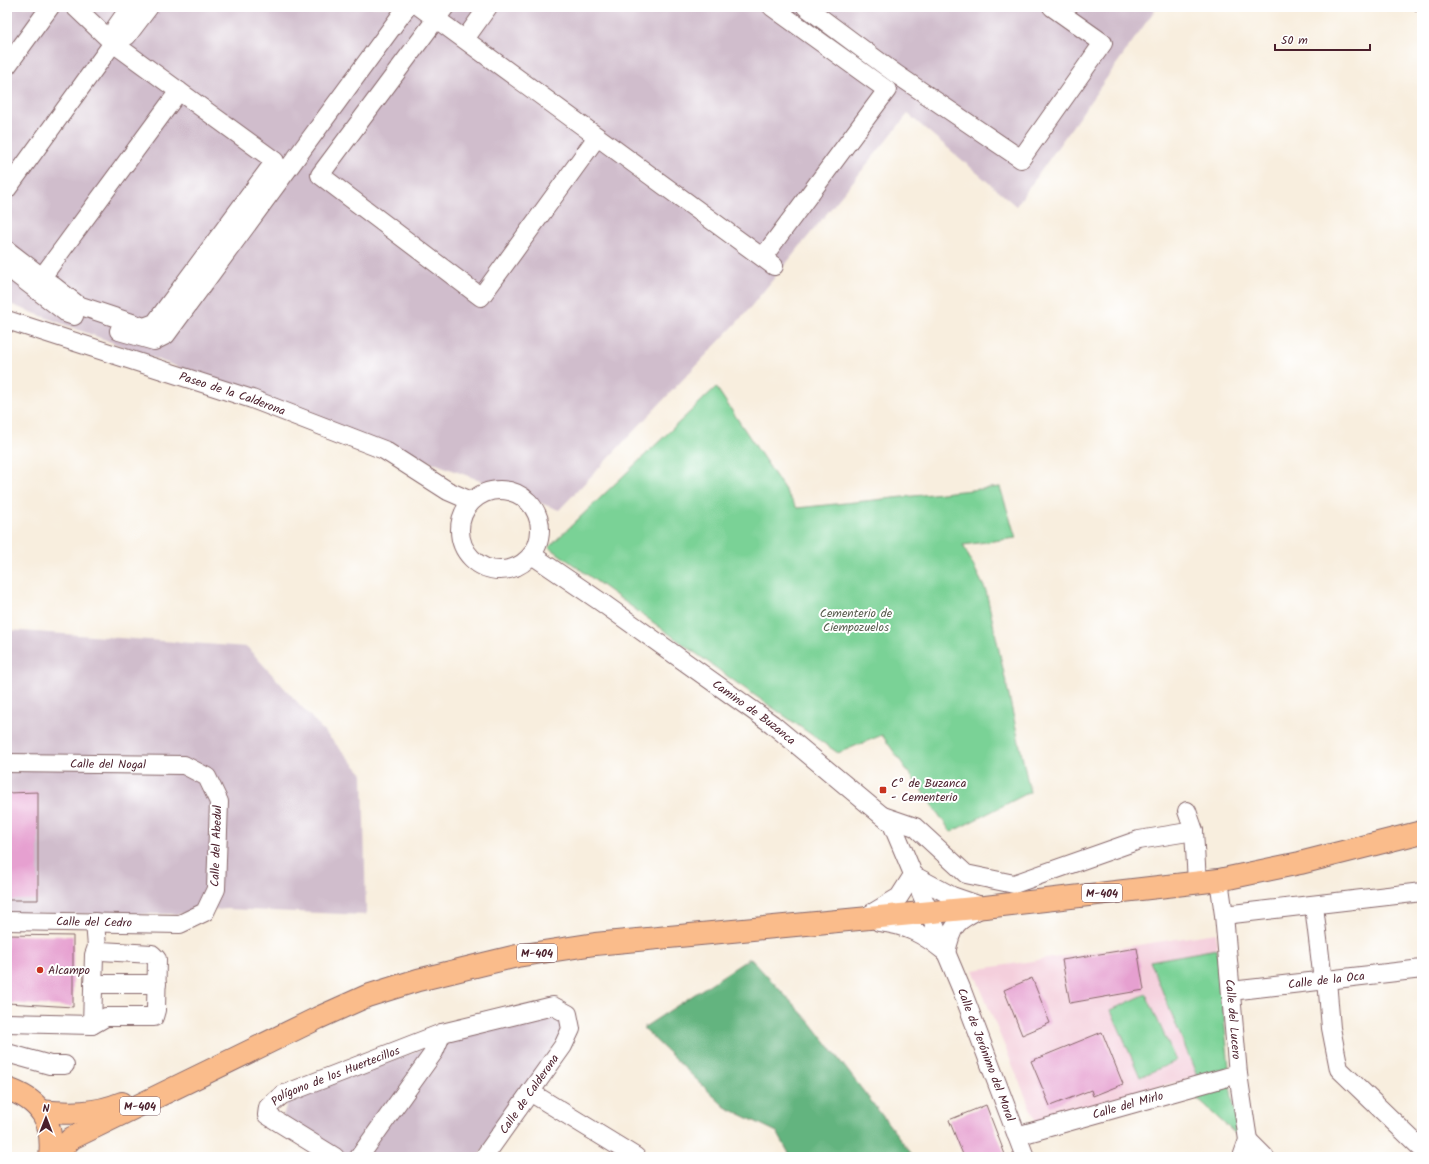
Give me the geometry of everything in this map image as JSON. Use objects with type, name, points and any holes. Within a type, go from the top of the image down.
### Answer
[{"type":"main road","name":"M-404","points":[[51,1157],[72,1138],[231,1060],[367,996],[418,980],[517,956],[594,944],[984,907],[1219,880],[1300,863],[1422,832]]},
{"type":"main road","name":"M-404","points":[[41,1111],[68,1114],[105,1110],[231,1060]]},
{"type":"main road","name":"M-404","points":[[7,1088],[19,1092],[32,1101],[41,1111],[49,1126],[52,1140],[51,1157]]},
{"type":"street","points":[[7,66],[50,7]]},
{"type":"street","points":[[75,7],[113,43],[275,161]]},
{"type":"street","points":[[7,189],[113,43],[116,27],[130,7]]},
{"type":"street","points":[[113,43],[127,36],[149,7]]},
{"type":"street","points":[[7,250],[78,305],[144,327],[155,323],[275,161],[284,155],[392,7]]},
{"type":"street","points":[[7,267],[68,314],[144,340],[154,342],[161,340],[407,7]]},
{"type":"street","points":[[420,7],[440,13],[465,39],[769,262],[887,90],[772,7]]},
{"type":"street","points":[[465,39],[488,7]]},
{"type":"street","points":[[806,7],[896,74],[1021,159],[1103,43],[1052,7]]},
{"type":"street","points":[[440,13],[320,175],[481,296],[597,137]]},
{"type":"street","points":[[42,277],[179,91]]},
{"type":"street","name":"Paseo de la Calderona","points":[[7,320],[252,399],[384,450],[448,491],[468,506]]},
{"type":"street","points":[[500,490],[518,494],[529,502],[538,515],[540,530],[538,544],[532,555],[522,564],[500,570],[483,566],[472,559],[461,540],[460,530],[468,506],[483,493],[500,490]]},
{"type":"street","name":"Camino de Buzanca","points":[[532,555],[601,602],[772,724],[892,824],[928,912]]},
{"type":"street","name":"Calle del Nogal","points":[[7,763],[184,765],[206,777]]},
{"type":"street","name":"Calle del Abedul","points":[[180,924],[205,912],[216,890],[219,802],[206,777]]},
{"type":"street","points":[[1187,810],[1194,831],[1197,882]]},
{"type":"street","points":[[883,816],[915,827],[966,874],[1014,884],[1139,840],[1194,831]]},
{"type":"street","points":[[862,919],[899,897],[913,875],[952,896],[984,907]]},
{"type":"street","name":"Calle del Lucero","points":[[1219,880],[1224,915],[1238,1074],[1240,1152]]},
{"type":"street","points":[[1224,915],[1314,906],[1422,892]]},
{"type":"street","points":[[1314,906],[1325,980],[1330,1028],[1339,1069],[1422,1148]]},
{"type":"street","points":[[946,953],[950,933],[961,919],[984,907]]},
{"type":"street","name":"Calle de Jerónimo del Moral","points":[[928,912],[961,988],[1025,1157]]},
{"type":"street","name":"Calle de Jerónimo del Moral","points":[[862,919],[899,924],[928,938],[946,953]]},
{"type":"street","name":"Calle del Cedro","points":[[7,920],[180,924]]},
{"type":"street","points":[[92,1025],[94,955],[98,947],[95,922]]},
{"type":"street","points":[[7,1023],[92,1025],[106,1017],[154,1017],[156,1010],[157,959],[152,954],[100,951],[98,947]]},
{"type":"street","name":"Calle de la Oca","points":[[1231,991],[1422,969]]},
{"type":"street","points":[[93,984],[157,984]]},
{"type":"street","name":"Polígono de los Huertecillos","points":[[335,1157],[267,1115],[268,1107],[282,1095],[442,1033],[553,1006],[568,1014],[571,1029]]},
{"type":"street","name":"Calle de Calderona","points":[[484,1157],[563,1046],[571,1029]]},
{"type":"street","points":[[359,1157],[434,1052],[442,1033]]},
{"type":"street","points":[[7,1053],[50,1065],[65,1065]]},
{"type":"street","name":"Calle del Mirlo","points":[[1017,1136],[1238,1074]]},
{"type":"street","points":[[530,1092],[636,1157]]},
{"type":"street","points":[[1240,1152],[1265,1157]]},
{"type":"shaded area","points":[[7,7],[1157,7],[1016,206],[908,114],[744,315],[559,510],[7,303]]},
{"type":"shaded area","points":[[7,630],[247,647],[363,774],[366,915],[227,909],[177,914],[7,914]]},
{"type":"shaded area","points":[[1216,933],[1229,1067],[1036,1122],[973,970]]},
{"type":"shaded area","points":[[534,1011],[562,1015],[566,1028],[478,1157],[345,1157],[282,1119],[290,1094]]},
{"type":"green space","name":"Cementerio de Ciempozuelos","points":[[716,387],[797,508],[1000,487],[1016,538],[963,545],[986,591],[1030,792],[951,832],[882,735],[838,753],[737,683],[549,547]]},
{"type":"green space","points":[[1217,949],[1229,1067],[1197,1076],[1150,961]]},
{"type":"green space","points":[[750,958],[811,1023],[914,1157],[791,1157],[777,1132],[725,1107],[643,1028]]},
{"type":"green space","points":[[1146,994],[1176,1061],[1140,1077],[1111,1010]]},
{"type":"green space","points":[[1230,1085],[1239,1137],[1193,1095]]},
{"type":"building","points":[[38,792],[38,900],[7,900],[7,793]]},
{"type":"building","name":"Alcampo","points":[[7,935],[73,936],[73,1007],[7,1003]]},
{"type":"building","points":[[1137,948],[1144,990],[1070,1003],[1062,960]]},
{"type":"building","points":[[1032,978],[1050,1023],[1022,1035],[1004,990]]},
{"type":"building","points":[[1102,1032],[1123,1084],[1093,1096],[1091,1090],[1050,1106],[1031,1061]]},
{"type":"building","points":[[986,1105],[1006,1157],[964,1157],[949,1120]]},
{"type":"railway","points":[[1412,7],[1422,13]]},
{"type":"place","name":"Cº de Buzanca - Cementerio","points":[[883,790]]},
{"type":"place","name":"Alcampo","points":[[40,970]]}]
